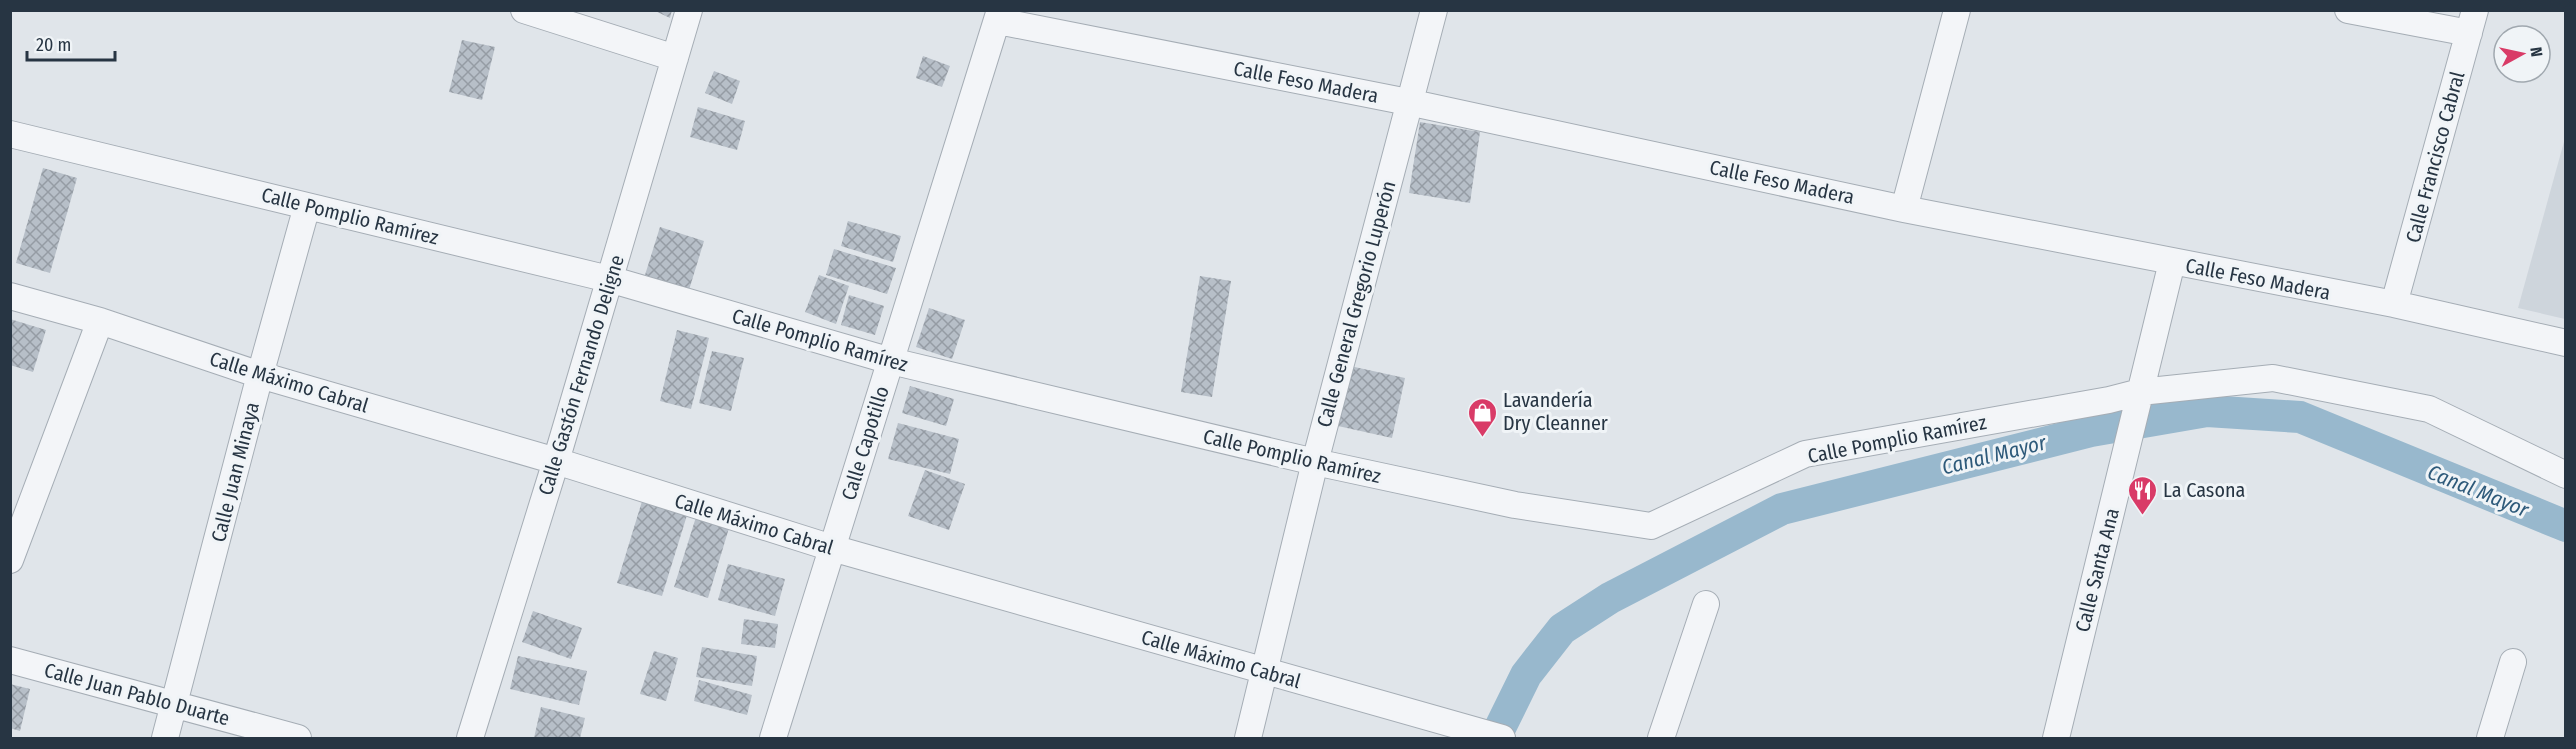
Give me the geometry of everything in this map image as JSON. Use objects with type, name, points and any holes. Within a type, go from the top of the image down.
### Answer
[{"type":"street","points":[[524,10],[675,58]]},
{"type":"street","name":"Calle Gastón Fernando Deligne","points":[[470,738],[556,461],[689,10]]},
{"type":"street","name":"Calle General Gregorio Luperón","points":[[1248,738],[1266,672],[1315,462],[1434,10]]},
{"type":"street","points":[[1904,209],[1957,10]]},
{"type":"street","points":[[2348,10],[2472,22]]},
{"type":"street","name":"Calle Feso Madera","points":[[999,16],[1904,209],[2394,304],[2565,343]]},
{"type":"street","name":"Calle Capotillo","points":[[773,738],[999,16]]},
{"type":"street","name":"Calle Francisco Cabral","points":[[2394,304],[2472,22]]},
{"type":"street","name":"Calle Pomplio Ramírez","points":[[10,134],[609,279],[891,361],[1315,462],[1515,505],[1651,526],[1805,454],[2273,378],[2429,409],[2565,475]]},
{"type":"street","name":"Calle Juan Minaya","points":[[165,738],[260,375],[307,206]]},
{"type":"street","name":"Calle Santa Ana","points":[[2056,738],[2172,262]]},
{"type":"street","name":"Calle Máximo Cabral","points":[[10,296],[100,321],[260,375],[556,461],[832,548],[1502,738]]},
{"type":"street","points":[[10,560],[100,321]]},
{"type":"street","points":[[1661,738],[1706,604]]},
{"type":"street","name":"Calle Juan Pablo Duarte","points":[[10,660],[298,738]]},
{"type":"street","points":[[2490,738],[2513,662]]},
{"type":"shaded area","points":[[2565,138],[2565,319],[2518,308]]},
{"type":"building","points":[[653,10],[672,10],[670,18]]},
{"type":"building","points":[[462,40],[495,47],[482,100],[449,92]]},
{"type":"building","points":[[923,56],[950,66],[942,87],[916,78]]},
{"type":"building","points":[[714,71],[740,81],[732,104],[705,93]]},
{"type":"building","points":[[698,107],[745,121],[737,150],[690,137]]},
{"type":"building","points":[[1420,122],[1480,132],[1470,203],[1409,193]]},
{"type":"building","points":[[43,168],[77,178],[50,273],[16,263]]},
{"type":"building","points":[[848,221],[901,236],[893,262],[841,246]]},
{"type":"building","points":[[660,227],[704,241],[689,290],[645,275]]},
{"type":"building","points":[[834,249],[896,268],[887,294],[826,275]]},
{"type":"building","points":[[819,275],[849,286],[836,324],[805,312]]},
{"type":"building","points":[[1200,276],[1231,281],[1212,397],[1181,392]]},
{"type":"building","points":[[849,295],[884,306],[875,335],[841,325]]},
{"type":"building","points":[[929,308],[965,320],[952,359],[916,347]]},
{"type":"building","points":[[10,319],[46,330],[33,372],[10,365]]},
{"type":"building","points":[[677,330],[709,338],[691,409],[660,401]]},
{"type":"building","points":[[712,351],[744,358],[731,411],[699,403]]},
{"type":"building","points":[[1350,366],[1405,378],[1392,438],[1338,426]]},
{"type":"building","points":[[910,386],[954,399],[946,426],[902,413]]},
{"type":"building","points":[[898,423],[959,439],[950,474],[888,459]]},
{"type":"building","points":[[925,470],[965,484],[949,530],[908,516]]},
{"type":"building","points":[[643,498],[688,512],[662,596],[617,583]]},
{"type":"building","points":[[696,517],[729,528],[708,598],[674,587]]},
{"type":"building","points":[[728,564],[785,579],[775,616],[718,600]]},
{"type":"building","points":[[533,611],[582,628],[571,659],[522,642]]},
{"type":"building","points":[[744,619],[778,624],[775,648],[741,644]]},
{"type":"building","points":[[702,647],[757,656],[752,686],[696,677]]},
{"type":"building","points":[[654,651],[678,658],[666,701],[640,694]]},
{"type":"building","points":[[518,656],[587,671],[579,705],[510,689]]},
{"type":"building","points":[[699,680],[752,695],[747,715],[694,701]]},
{"type":"building","points":[[10,684],[30,689],[20,731],[10,728]]},
{"type":"building","points":[[541,707],[585,718],[580,738],[534,738]]},
{"type":"waterway","name":"Canal Mayor","points":[[1495,738],[1526,675],[1562,629],[1610,598],[1782,509],[2091,431],[2207,411],[2300,417],[2566,526]]},
{"type":"place","name":"Lavandería Dry Cleanner","points":[[1482,438]]},
{"type":"place","name":"La Casona","points":[[2142,516]]}]
